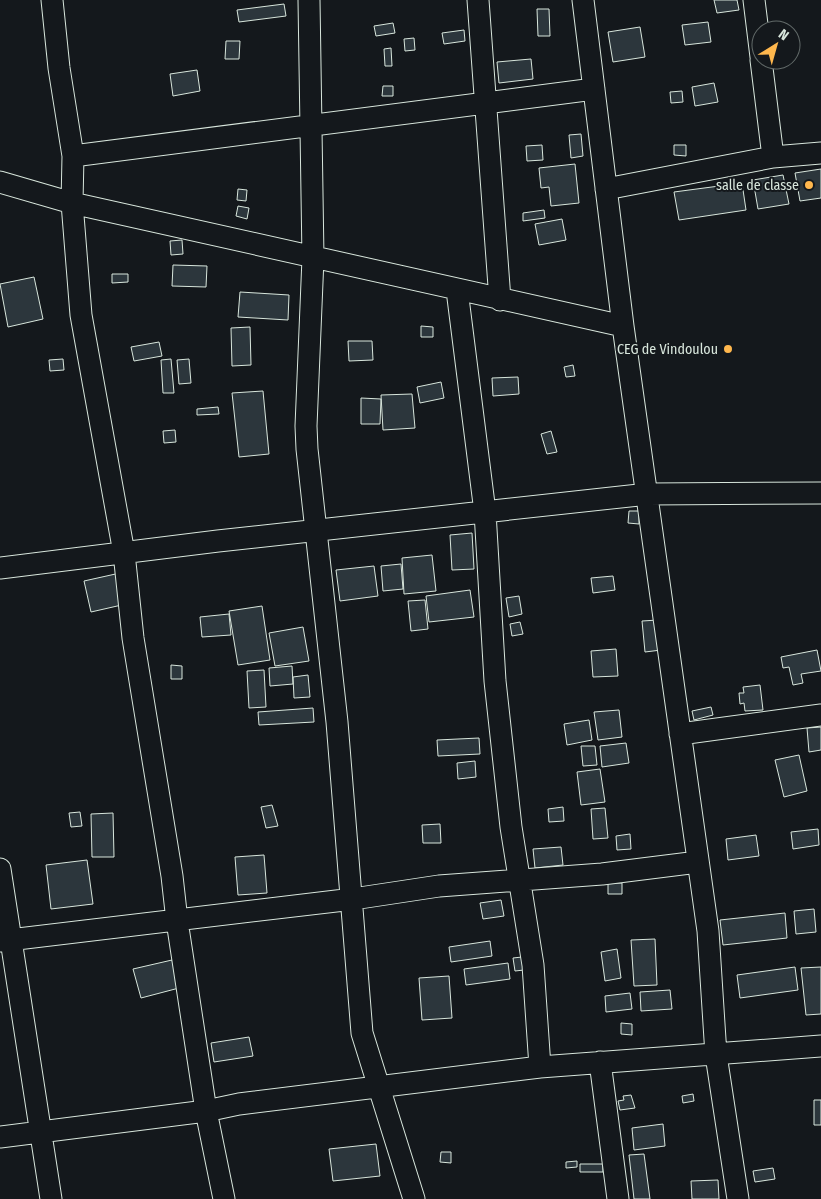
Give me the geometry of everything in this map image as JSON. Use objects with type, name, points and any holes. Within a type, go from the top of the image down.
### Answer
[{"type":"street","points":[[52,0],[59,68],[73,156],[72,202],[81,315],[124,553],[133,638],[172,876],[176,921],[206,1111],[224,1199]]},
{"type":"street","points":[[309,0],[313,258],[306,426],[353,900],[362,1033],[414,1199]]},
{"type":"street","points":[[478,0],[500,300]]},
{"type":"street","points":[[583,0],[623,326],[698,862],[712,974],[716,1055],[738,1199]]},
{"type":"street","points":[[754,0],[756,20]]},
{"type":"street","points":[[762,70],[773,157]]},
{"type":"street","points":[[73,156],[594,89]]},
{"type":"street","points":[[606,189],[773,157],[821,153]]},
{"type":"street","points":[[0,182],[72,202],[313,258],[623,326]]},
{"type":"street","points":[[457,290],[485,512],[495,681],[519,879],[533,965],[540,1067]]},
{"type":"street","points":[[0,568],[648,494],[820,498]]},
{"type":"street","points":[[680,734],[821,715]]},
{"type":"street","points":[[6,940],[353,900],[439,886],[602,874],[698,862]]},
{"type":"street","points":[[0,869],[6,940],[51,1199]]},
{"type":"street","points":[[0,1137],[206,1111],[239,1104],[540,1067],[821,1046]]},
{"type":"street","points":[[600,1062],[618,1199]]},
{"type":"building","points":[[714,0],[737,0],[739,10],[717,13]]},
{"type":"building","points":[[284,4],[286,16],[239,22],[237,10]]},
{"type":"building","points":[[537,9],[549,9],[550,36],[538,36]]},
{"type":"building","points":[[708,22],[711,42],[685,45],[682,25]]},
{"type":"building","points":[[393,23],[395,33],[376,36],[374,26]]},
{"type":"building","points":[[640,27],[645,57],[613,62],[608,32]]},
{"type":"building","points":[[464,30],[465,41],[444,44],[442,33]]},
{"type":"building","points":[[414,38],[415,50],[405,51],[404,39]]},
{"type":"building","points":[[226,41],[240,41],[239,59],[225,59]]},
{"type":"building","points":[[391,48],[392,66],[385,66],[384,49]]},
{"type":"building","points":[[531,59],[533,79],[499,83],[497,62]]},
{"type":"building","points":[[197,70],[200,91],[173,96],[170,74]]},
{"type":"building","points":[[714,83],[718,102],[695,106],[692,87]]},
{"type":"building","points":[[383,86],[393,86],[393,96],[382,96]]},
{"type":"building","points":[[682,91],[683,102],[671,103],[670,92]]},
{"type":"building","points":[[581,134],[583,156],[571,158],[569,135]]},
{"type":"building","points":[[542,145],[543,160],[527,161],[526,146]]},
{"type":"building","points":[[674,145],[686,145],[686,156],[674,155]]},
{"type":"building","points":[[575,164],[579,203],[551,206],[549,187],[541,188],[539,168]]},
{"type":"building","name":"salle de classe","points":[[821,169],[821,198],[800,201],[795,173]]},
{"type":"building","points":[[783,175],[789,204],[758,209],[753,180]]},
{"type":"building","points":[[742,183],[746,210],[679,220],[674,192]]},
{"type":"building","points":[[238,189],[247,190],[246,201],[237,200]]},
{"type":"building","points":[[238,206],[249,208],[247,219],[236,216]]},
{"type":"building","points":[[544,210],[545,218],[523,221],[523,213]]},
{"type":"building","points":[[562,219],[566,240],[539,245],[535,224]]},
{"type":"building","points":[[182,240],[183,254],[171,255],[170,241]]},
{"type":"building","points":[[173,265],[207,266],[206,287],[172,286]]},
{"type":"building","points":[[112,274],[128,274],[128,282],[112,283]]},
{"type":"building","points":[[34,277],[43,319],[8,327],[0,284]]},
{"type":"building","points":[[240,292],[289,295],[288,320],[238,317]]},
{"type":"building","points":[[421,326],[433,327],[433,337],[421,337]]},
{"type":"building","points":[[250,327],[251,365],[232,366],[231,328]]},
{"type":"building","points":[[348,341],[372,341],[373,360],[349,361]]},
{"type":"building","points":[[159,342],[162,356],[134,361],[131,347]]},
{"type":"building","points":[[63,359],[64,370],[50,371],[49,360]]},
{"type":"building","points":[[171,359],[174,393],[163,393],[161,360]]},
{"type":"building","points":[[189,359],[191,383],[179,384],[177,360]]},
{"type":"building","points":[[573,365],[575,376],[566,377],[564,367]]},
{"type":"building","points":[[518,377],[519,394],[493,396],[492,378]]},
{"type":"building","points":[[441,382],[444,398],[420,403],[417,387]]},
{"type":"building","points":[[263,391],[269,454],[239,457],[232,393]]},
{"type":"building","points":[[412,394],[415,428],[383,430],[381,395]]},
{"type":"building","points":[[361,398],[381,399],[380,424],[361,424]]},
{"type":"building","points":[[218,407],[219,414],[197,415],[197,409]]},
{"type":"building","points":[[175,430],[176,442],[164,443],[163,431]]},
{"type":"building","points":[[551,431],[557,452],[547,454],[541,434]]},
{"type":"building","points":[[629,511],[639,511],[639,524],[628,523]]},
{"type":"building","points":[[472,533],[474,569],[452,570],[450,535]]},
{"type":"building","points":[[432,555],[436,591],[404,594],[402,558]]},
{"type":"building","points":[[401,564],[403,589],[383,591],[381,566]]},
{"type":"building","points":[[374,566],[378,596],[340,601],[336,570]]},
{"type":"building","points":[[120,573],[126,604],[91,612],[84,581]]},
{"type":"building","points":[[613,576],[615,590],[593,593],[591,578]]},
{"type":"building","points":[[470,590],[474,617],[429,622],[426,596]]},
{"type":"building","points":[[519,596],[522,614],[509,617],[506,598]]},
{"type":"building","points":[[425,600],[428,629],[411,631],[408,601]]},
{"type":"building","points":[[262,606],[270,660],[238,665],[229,611]]},
{"type":"building","points":[[229,614],[231,635],[202,637],[200,617]]},
{"type":"building","points":[[658,620],[661,650],[645,652],[642,621]]},
{"type":"building","points":[[520,622],[523,634],[512,636],[510,624]]},
{"type":"building","points":[[303,627],[309,661],[275,666],[269,633]]},
{"type":"building","points":[[616,649],[618,676],[593,677],[591,651]]},
{"type":"building","points":[[817,650],[821,671],[801,674],[803,683],[793,685],[789,667],[783,668],[781,657]]},
{"type":"building","points":[[171,665],[182,666],[182,679],[171,679]]},
{"type":"building","points":[[292,666],[293,684],[270,686],[269,668]]},
{"type":"building","points":[[264,670],[266,707],[249,708],[247,671]]},
{"type":"building","points":[[308,675],[310,697],[294,698],[293,677]]},
{"type":"building","points":[[760,685],[763,710],[745,711],[744,703],[740,704],[739,693],[744,693],[743,687]]},
{"type":"building","points":[[711,707],[713,715],[694,720],[692,711]]},
{"type":"building","points":[[313,708],[314,722],[259,725],[258,712]]},
{"type":"building","points":[[619,710],[622,737],[598,740],[594,712]]},
{"type":"building","points":[[589,720],[592,740],[567,745],[564,724]]},
{"type":"building","points":[[821,727],[821,750],[809,752],[807,728]]},
{"type":"building","points":[[479,738],[480,754],[438,756],[437,740]]},
{"type":"building","points":[[626,743],[629,763],[602,767],[600,746]]},
{"type":"building","points":[[581,746],[595,746],[597,765],[583,766]]},
{"type":"building","points":[[799,755],[807,791],[784,797],[775,760]]},
{"type":"building","points":[[475,761],[476,777],[458,779],[457,763]]},
{"type":"building","points":[[600,769],[605,802],[581,805],[577,772]]},
{"type":"building","points":[[272,805],[278,826],[266,828],[261,807]]},
{"type":"building","points":[[563,807],[564,821],[549,822],[548,809]]},
{"type":"building","points":[[605,808],[608,838],[593,839],[591,809]]},
{"type":"building","points":[[80,812],[82,826],[71,827],[69,813]]},
{"type":"building","points":[[113,813],[114,857],[92,857],[91,814]]},
{"type":"building","points":[[440,824],[441,843],[423,843],[422,825]]},
{"type":"building","points":[[818,829],[819,845],[793,849],[791,832]]},
{"type":"building","points":[[630,834],[631,849],[617,850],[616,836]]},
{"type":"building","points":[[756,835],[759,856],[728,860],[726,839]]},
{"type":"building","points":[[561,847],[563,865],[535,868],[533,849]]},
{"type":"building","points":[[264,855],[267,893],[238,895],[235,857]]},
{"type":"building","points":[[87,860],[93,904],[51,909],[46,865]]},
{"type":"building","points":[[608,883],[622,883],[622,894],[608,894]]},
{"type":"building","points":[[501,900],[504,916],[483,919],[480,903]]},
{"type":"building","points":[[814,909],[816,932],[796,934],[794,911]]},
{"type":"building","points":[[785,913],[787,938],[723,945],[720,920]]},
{"type":"building","points":[[655,939],[657,985],[634,986],[631,940]]},
{"type":"building","points":[[490,941],[492,956],[451,962],[449,947]]},
{"type":"building","points":[[617,949],[621,978],[605,981],[601,952]]},
{"type":"building","points":[[522,957],[524,970],[515,971],[513,958]]},
{"type":"building","points":[[172,960],[179,988],[141,998],[133,969]]},
{"type":"building","points":[[508,963],[510,979],[466,985],[464,969]]},
{"type":"building","points":[[795,967],[798,990],[740,998],[737,975]]},
{"type":"building","points":[[821,967],[821,1014],[806,1015],[801,968]]},
{"type":"building","points":[[449,976],[452,1018],[422,1020],[419,978]]},
{"type":"building","points":[[670,990],[672,1009],[641,1011],[640,992]]},
{"type":"building","points":[[630,993],[632,1009],[606,1012],[605,996]]},
{"type":"building","points":[[621,1023],[632,1024],[632,1035],[621,1034]]},
{"type":"building","points":[[249,1037],[253,1056],[214,1062],[211,1043]]},
{"type":"building","points":[[693,1094],[694,1101],[683,1103],[682,1096]]},
{"type":"building","points":[[631,1095],[635,1108],[620,1110],[618,1101],[624,1100],[623,1096]]},
{"type":"building","points":[[814,1100],[821,1100],[821,1125],[814,1125]]},
{"type":"building","points":[[663,1124],[665,1146],[634,1150],[632,1128]]},
{"type":"building","points":[[376,1144],[380,1176],[333,1181],[329,1149]]},
{"type":"building","points":[[441,1152],[451,1152],[451,1163],[440,1162]]},
{"type":"building","points":[[644,1154],[650,1199],[634,1199],[629,1155]]},
{"type":"building","points":[[577,1161],[577,1167],[566,1168],[566,1162]]},
{"type":"building","points":[[580,1164],[603,1164],[603,1172],[580,1172]]},
{"type":"building","points":[[773,1168],[775,1179],[755,1182],[753,1171]]},
{"type":"building","points":[[718,1180],[719,1199],[692,1199],[691,1181]]},
{"type":"place","name":"salle de classe","points":[[809,185]]},
{"type":"place","name":"CEG de Vindoulou","points":[[728,349]]}]
